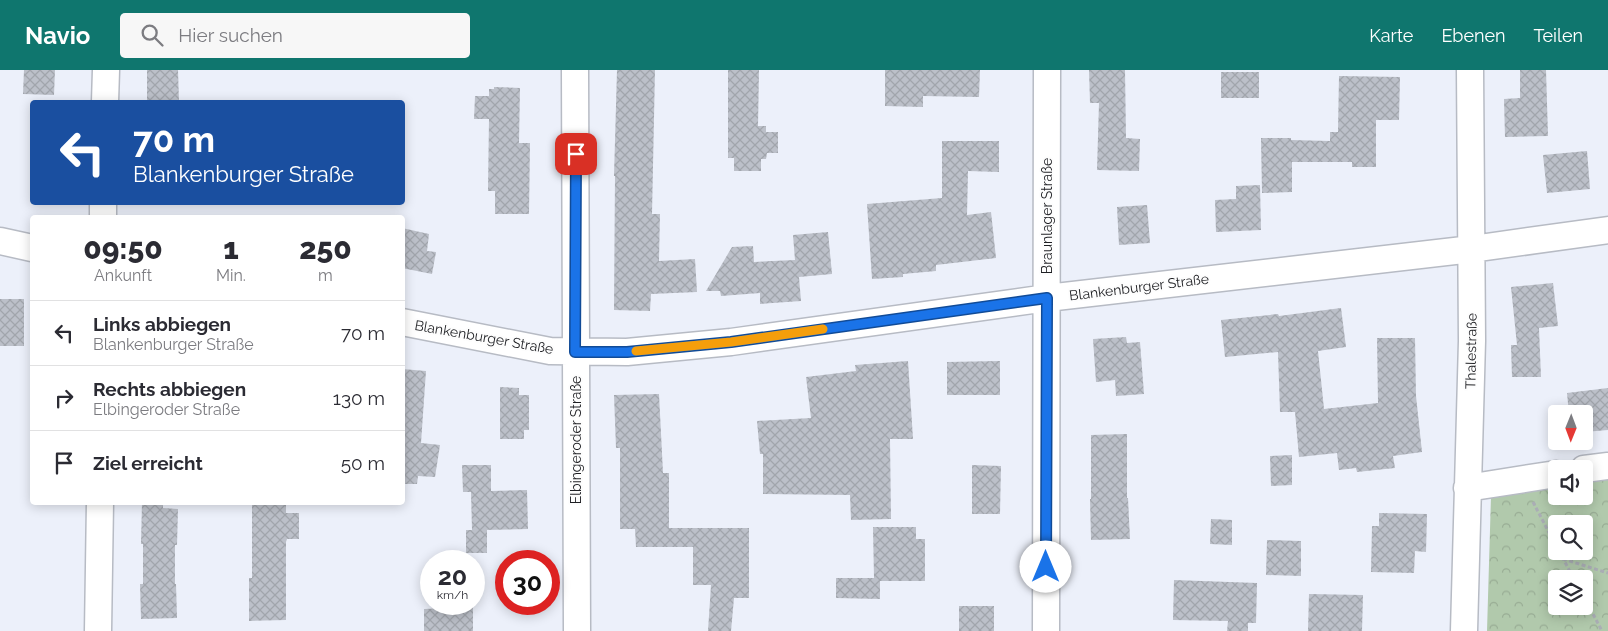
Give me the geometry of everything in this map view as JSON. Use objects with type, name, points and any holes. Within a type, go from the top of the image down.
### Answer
[{"type":"street","points":[[106,70],[106,100]]},
{"type":"street","name":"Elbingeroder Straße","points":[[575,70],[577,631]]},
{"type":"street","name":"Braunlager Straße","points":[[1046,631],[1047,70]]},
{"type":"street","name":"Thalestraße","points":[[1464,631],[1472,341],[1470,70]]},
{"type":"street","name":"Blankenburger Straße","points":[[405,323],[550,351],[627,352],[731,342],[1047,298],[1472,249],[1608,230]]},
{"type":"street","points":[[0,241],[30,248]]},
{"type":"street","points":[[1593,468],[1608,466]]},
{"type":"street","points":[[1467,488],[1548,475]]},
{"type":"street","points":[[98,631],[100,505]]},
{"type":"path","points":[[1521,480],[1548,531]]},
{"type":"path","points":[[1566,560],[1608,573]]},
{"type":"path","points":[[1593,614],[1602,631]]},
{"type":"green space","points":[[1608,477],[1608,631],[1487,631],[1491,496],[1548,486],[1548,505],[1593,505],[1593,480]]},
{"type":"building","points":[[24,70],[55,70],[54,95],[23,94]]},
{"type":"building","points":[[147,70],[178,70],[179,100],[147,100]]},
{"type":"building","points":[[617,70],[655,70],[652,214],[660,214],[659,261],[695,259],[697,292],[651,294],[650,311],[614,310],[614,176]]},
{"type":"building","points":[[728,70],[759,70],[758,126],[766,126],[766,132],[778,132],[778,153],[767,153],[766,159],[761,159],[761,171],[734,171],[734,158],[728,158]]},
{"type":"building","points":[[885,70],[980,70],[979,97],[923,96],[923,107],[885,106]]},
{"type":"building","points":[[1089,70],[1125,70],[1126,138],[1140,139],[1139,171],[1097,170],[1099,103],[1090,103]]},
{"type":"building","points":[[1520,70],[1546,70],[1548,136],[1505,137],[1504,99],[1520,98]]},
{"type":"building","points":[[1221,72],[1259,72],[1259,98],[1221,98]]},
{"type":"building","points":[[1339,76],[1400,77],[1399,120],[1376,120],[1376,167],[1352,167],[1352,162],[1292,162],[1292,192],[1262,193],[1261,138],[1330,141],[1330,132],[1338,132]]},
{"type":"building","points":[[494,87],[520,88],[519,143],[530,143],[529,214],[495,214],[495,191],[488,191],[489,119],[474,119],[475,96],[489,96],[489,89],[494,89]]},
{"type":"building","points":[[942,141],[999,141],[999,172],[968,171],[967,215],[991,212],[996,258],[936,265],[936,271],[903,274],[903,277],[872,279],[867,204],[942,198]]},
{"type":"building","points":[[1587,151],[1590,189],[1547,193],[1543,155]]},
{"type":"building","points":[[1260,185],[1261,230],[1216,232],[1215,200],[1236,199],[1236,186]]},
{"type":"building","points":[[1147,205],[1150,243],[1119,245],[1117,207]]},
{"type":"building","points":[[405,229],[429,234],[427,251],[436,252],[432,274],[405,269]]},
{"type":"building","points":[[828,232],[832,274],[799,277],[801,301],[760,304],[760,293],[721,296],[720,291],[706,291],[732,247],[753,246],[754,262],[795,260],[793,235]]},
{"type":"building","points":[[1553,283],[1558,326],[1539,328],[1541,377],[1512,377],[1511,345],[1517,345],[1511,287]]},
{"type":"building","points":[[0,299],[24,299],[24,346],[0,346]]},
{"type":"building","points":[[1341,308],[1346,347],[1318,351],[1324,409],[1378,403],[1377,338],[1415,338],[1416,396],[1422,452],[1393,456],[1395,468],[1357,472],[1356,468],[1339,470],[1337,453],[1299,457],[1295,412],[1280,412],[1278,352],[1225,357],[1221,320],[1278,314],[1279,316]]},
{"type":"building","points":[[1126,337],[1127,343],[1140,342],[1144,394],[1116,396],[1115,380],[1096,382],[1093,339]]},
{"type":"building","points":[[908,361],[913,439],[890,439],[891,519],[851,520],[850,495],[763,494],[763,454],[760,454],[757,421],[811,418],[806,377],[856,371],[855,365]]},
{"type":"building","points":[[1000,361],[1000,395],[947,395],[947,362]]},
{"type":"building","points":[[405,369],[426,371],[421,443],[440,445],[435,477],[418,476],[417,484],[405,484]]},
{"type":"building","points":[[500,387],[519,388],[519,395],[529,395],[529,430],[524,430],[524,439],[500,439]]},
{"type":"building","points":[[1608,388],[1608,430],[1593,431],[1593,405],[1568,405],[1567,393]]},
{"type":"building","points":[[659,394],[663,473],[669,473],[669,528],[749,528],[749,598],[734,598],[731,631],[708,631],[711,585],[693,585],[693,547],[636,547],[635,529],[620,529],[620,448],[616,448],[614,395]]},
{"type":"building","points":[[1127,434],[1127,498],[1130,539],[1091,540],[1091,435]]},
{"type":"building","points":[[1292,455],[1292,485],[1271,486],[1270,456]]},
{"type":"building","points":[[462,465],[491,465],[491,491],[527,490],[528,529],[484,530],[487,530],[487,553],[485,553],[485,550],[466,550],[466,530],[472,530],[471,492],[463,492]]},
{"type":"building","points":[[972,465],[1001,466],[1000,514],[972,514]]},
{"type":"building","points":[[142,505],[163,505],[163,508],[178,509],[177,545],[175,545],[177,618],[141,619],[140,584],[143,584],[143,544],[141,544]]},
{"type":"building","points":[[252,505],[286,505],[286,513],[299,513],[299,539],[287,539],[286,542],[286,620],[249,621],[249,578],[252,578]]},
{"type":"building","points":[[1379,513],[1427,514],[1426,552],[1415,551],[1414,573],[1371,572],[1372,526],[1379,526]]},
{"type":"building","points":[[1211,519],[1232,520],[1232,545],[1210,544]]},
{"type":"building","points":[[873,527],[916,527],[916,539],[925,539],[925,581],[880,581],[880,599],[836,598],[836,578],[874,578]]},
{"type":"building","points":[[1267,540],[1301,541],[1301,576],[1266,575]]},
{"type":"building","points":[[1174,580],[1257,583],[1256,623],[1248,623],[1248,631],[1227,631],[1228,621],[1173,620]]},
{"type":"building","points":[[1309,594],[1363,595],[1362,631],[1308,631]]},
{"type":"building","points":[[959,606],[994,606],[994,631],[959,631]]},
{"type":"building","points":[[424,615],[473,615],[473,631],[424,631]]},
{"type":"slow traffic","points":[[636,351],[731,342],[823,329]]},
{"type":"route","points":[[576,154],[575,352],[627,352],[731,342],[1047,298],[1046,567]]}]
